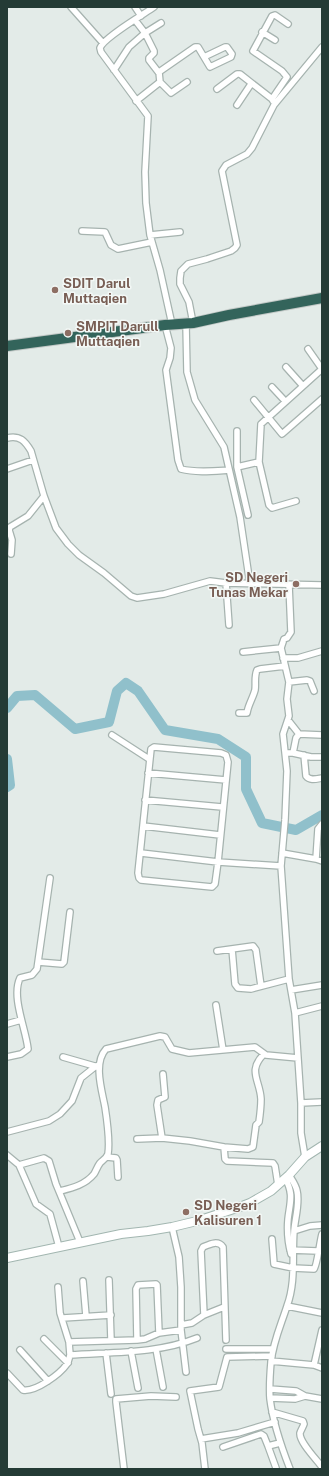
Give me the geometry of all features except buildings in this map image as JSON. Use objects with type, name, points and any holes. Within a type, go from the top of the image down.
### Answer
[{"type":"highway","points":[[190,322],[322,295]]},
{"type":"highway","points":[[7,340],[168,322],[190,322],[322,298]]},
{"type":"highway","points":[[7,346],[168,322]]},
{"type":"main road","points":[[7,1258],[121,1234],[172,1227],[221,1214],[250,1204],[278,1185],[305,1157],[322,1146]]},
{"type":"street","points":[[71,7],[103,43]]},
{"type":"street","points":[[135,7],[141,16]]},
{"type":"street","points":[[154,7],[103,43],[100,48],[101,52],[148,116],[145,172],[146,203],[150,235],[160,270],[168,322],[171,348],[170,358],[166,370],[178,460],[181,469],[187,471],[229,470]]},
{"type":"street","points":[[272,99],[287,77],[282,71],[253,51],[262,32],[273,15],[288,24]]},
{"type":"street","points":[[135,20],[145,33],[154,51],[149,60],[159,73],[160,82],[171,93],[187,82]]},
{"type":"street","points":[[114,70],[129,47],[145,33],[161,23]]},
{"type":"street","points":[[262,32],[275,40]]},
{"type":"street","points":[[159,73],[195,47],[198,47],[204,57],[211,68],[232,55],[226,46],[204,57]]},
{"type":"street","points":[[250,584],[240,517],[221,440],[205,418],[195,400],[186,363],[190,322],[188,297],[180,284],[180,278],[181,271],[188,264],[207,259],[235,248],[237,241],[222,171],[226,165],[247,154],[252,148],[274,106],[322,47]]},
{"type":"street","points":[[217,89],[237,74],[240,74],[272,99],[274,106]]},
{"type":"street","points":[[136,101],[160,82]]},
{"type":"street","points":[[237,105],[251,84]]},
{"type":"street","points":[[82,231],[105,232],[111,245],[118,249],[152,242]]},
{"type":"street","points":[[150,235],[180,232]]},
{"type":"street","points":[[296,501],[270,507],[259,462],[261,424],[322,369],[308,349]]},
{"type":"street","points":[[286,367],[303,386]]},
{"type":"street","points":[[272,387],[285,401]]},
{"type":"street","points":[[254,400],[282,434],[322,399]]},
{"type":"street","points":[[238,431],[237,468],[248,515]]},
{"type":"street","points":[[7,438],[20,438],[24,441],[31,452],[44,496],[56,528],[68,544],[78,555],[104,573],[131,596],[138,598],[158,596],[210,581],[250,584],[322,585]]},
{"type":"street","points":[[7,469],[33,460]]},
{"type":"street","points":[[237,468],[259,462]]},
{"type":"street","points":[[11,554],[12,540],[9,530],[10,527],[28,516],[44,496]]},
{"type":"street","points":[[226,583],[229,625]]},
{"type":"street","points":[[289,585],[291,632],[282,642],[281,648],[282,658],[289,682],[288,720],[284,727],[283,734],[287,771],[281,866],[291,990],[295,1013],[301,1103],[301,1133],[305,1157]]},
{"type":"street","points":[[243,652],[281,648]]},
{"type":"street","points":[[282,658],[298,658],[322,651]]},
{"type":"street","points":[[239,713],[247,713],[248,706],[255,692],[255,673],[257,670],[285,666]]},
{"type":"street","points":[[289,682],[310,681],[314,691]]},
{"type":"street","points":[[288,720],[299,734]]},
{"type":"street","points":[[299,734],[322,735]]},
{"type":"street","points":[[293,753],[296,738],[299,734]]},
{"type":"street","points":[[112,735],[150,759]]},
{"type":"street","points":[[154,747],[224,754],[228,762],[222,807],[218,862],[215,884],[212,887],[139,878],[145,800],[150,759],[150,749],[154,747]]},
{"type":"street","points":[[286,753],[322,756]]},
{"type":"street","points":[[304,755],[307,778],[322,778]]},
{"type":"street","points":[[148,773],[226,780]]},
{"type":"street","points":[[145,800],[222,807]]},
{"type":"street","points":[[316,859],[318,829],[322,824]]},
{"type":"street","points":[[143,826],[220,834]]},
{"type":"street","points":[[141,853],[218,862],[281,866]]},
{"type":"street","points":[[282,853],[316,859],[322,862]]},
{"type":"street","points":[[7,1057],[21,1054],[28,1049],[21,1020],[18,994],[19,982],[22,977],[32,975],[36,972],[50,878]]},
{"type":"street","points":[[38,962],[62,964],[64,962],[70,912]]},
{"type":"street","points":[[217,951],[251,945],[254,947],[261,986]]},
{"type":"street","points":[[232,949],[236,986],[238,988],[245,990],[290,979]]},
{"type":"street","points":[[291,990],[322,985]]},
{"type":"street","points":[[216,1005],[223,1050]]},
{"type":"street","points":[[295,1013],[322,1006]]},
{"type":"street","points":[[7,1024],[21,1020]]},
{"type":"street","points":[[60,1191],[78,1186],[85,1182],[107,1157],[106,1115],[98,1067],[106,1049],[160,1036],[165,1037],[172,1049],[180,1052],[189,1053],[255,1047],[264,1054],[298,1058]]},
{"type":"street","points":[[137,1139],[162,1138],[224,1147],[248,1149],[253,1147],[256,1126],[259,1122],[261,1099],[255,1068],[258,1061],[264,1054]]},
{"type":"street","points":[[63,1057],[98,1067]]},
{"type":"street","points":[[7,1132],[49,1121],[60,1114],[72,1101],[81,1078],[98,1067]]},
{"type":"street","points":[[162,1138],[157,1105],[158,1100],[165,1097],[163,1074]]},
{"type":"street","points":[[301,1103],[322,1102]]},
{"type":"street","points":[[224,1147],[225,1159],[227,1161],[273,1163],[275,1166],[278,1185]]},
{"type":"street","points":[[7,1155],[19,1165],[38,1207],[50,1214],[59,1247]]},
{"type":"street","points":[[107,1157],[116,1158],[118,1177]]},
{"type":"street","points":[[19,1165],[44,1158],[49,1161],[80,1242]]},
{"type":"street","points":[[287,1176],[297,1192],[298,1199],[291,1250]]},
{"type":"street","points":[[287,1176],[291,1193],[288,1225],[293,1260],[292,1289],[288,1306],[279,1328],[273,1349],[270,1398],[280,1443],[290,1469]]},
{"type":"street","points":[[294,1230],[322,1225]]},
{"type":"street","points":[[172,1227],[177,1244],[180,1272],[181,1327],[186,1372]]},
{"type":"street","points":[[272,1239],[274,1264],[293,1268],[315,1268],[322,1234]]},
{"type":"street","points":[[204,1315],[201,1251],[203,1247],[209,1244],[218,1243],[223,1247],[226,1340]]},
{"type":"street","points":[[291,1250],[318,1251]]},
{"type":"street","points":[[109,1280],[111,1340]]},
{"type":"street","points":[[83,1281],[86,1316]]},
{"type":"street","points":[[137,1340],[136,1289],[138,1285],[157,1285],[159,1333]]},
{"type":"street","points":[[7,1373],[24,1391],[32,1389],[54,1377],[68,1363],[70,1355],[69,1342],[63,1318],[60,1313],[58,1287]]},
{"type":"street","points":[[288,1306],[322,1313]]},
{"type":"street","points":[[69,1342],[145,1339],[192,1323],[204,1315],[224,1307]]},
{"type":"street","points":[[63,1318],[110,1315]]},
{"type":"street","points":[[314,1365],[322,1330]]},
{"type":"street","points":[[70,1355],[156,1349],[183,1343],[197,1338]]},
{"type":"street","points":[[44,1339],[68,1363]]},
{"type":"street","points":[[156,1349],[163,1387]]},
{"type":"street","points":[[226,1349],[273,1349]]},
{"type":"street","points":[[20,1350],[48,1380]]},
{"type":"street","points":[[131,1351],[138,1388]]},
{"type":"street","points":[[106,1353],[111,1394]]},
{"type":"street","points":[[205,1469],[201,1439],[190,1391],[219,1387],[227,1357],[272,1358],[314,1365],[322,1368]]},
{"type":"street","points":[[270,1389],[296,1391],[305,1396],[322,1399]]},
{"type":"street","points":[[124,1469],[116,1399],[151,1396],[176,1397]]},
{"type":"street","points":[[270,1398],[296,1399],[305,1396]]},
{"type":"street","points":[[272,1412],[303,1421],[304,1424],[300,1433],[301,1438],[322,1466],[318,1469]]},
{"type":"street","points":[[201,1439],[238,1433],[275,1422]]},
{"type":"street","points":[[223,1447],[261,1434],[264,1436],[276,1468]]},
{"type":"street","points":[[268,1446],[280,1443]]},
{"type":"waterway","points":[[7,708],[17,696],[35,695],[75,729],[109,722],[117,691],[126,683],[138,691],[165,730],[218,739],[246,757],[246,789],[262,823],[296,830],[322,815]]},
{"type":"waterway","points":[[7,759],[10,785],[7,787]]},
{"type":"place","name":"SDIT Darul Muttaqien","points":[[55,290]]},
{"type":"place","name":"SMPIT Darull Muttaqien","points":[[68,333]]},
{"type":"place","name":"SD Negeri Tunas Mekar","points":[[296,584]]},
{"type":"place","name":"SD Negeri Kalisuren 1","points":[[186,1212]]}]
